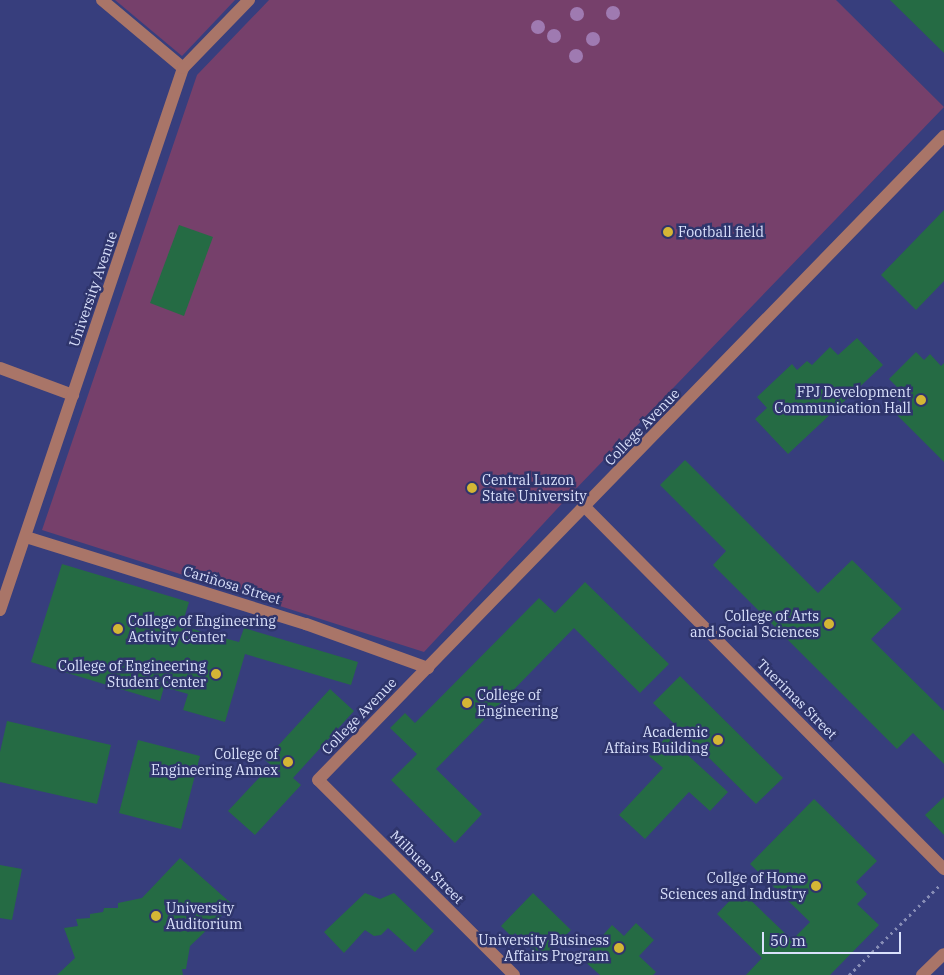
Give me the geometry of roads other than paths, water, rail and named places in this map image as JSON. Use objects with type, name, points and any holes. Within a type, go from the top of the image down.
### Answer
[{"type":"street","points":[[102,0],[183,68]]},
{"type":"street","name":"University Avenue","points":[[0,610],[183,68],[250,0]]},
{"type":"street","name":"College Avenue","points":[[318,780],[586,507],[944,136]]},
{"type":"street","points":[[0,368],[73,395]]},
{"type":"street","name":"Tuerimas Street","points":[[586,507],[944,869]]},
{"type":"street","name":"Cariñosa Street","points":[[26,537],[306,624],[428,668]]},
{"type":"street","name":"Milbuen Street","points":[[318,780],[514,975]]},
{"type":"street","points":[[922,975],[944,954]]},
{"type":"place","name":"Football field","points":[[668,232]]},
{"type":"place","name":"FPJ Development Communication Hall","points":[[921,400]]},
{"type":"place","name":"Central Luzon State University","points":[[472,488]]},
{"type":"place","name":"College of Arts and Social Sciences","points":[[829,624]]},
{"type":"place","name":"College of Engineering Activity Center","points":[[118,629]]},
{"type":"place","name":"College of Engineering Student Center","points":[[216,674]]},
{"type":"place","name":"College of Engineering","points":[[467,703]]},
{"type":"place","name":"Academic Affairs Building","points":[[718,740]]},
{"type":"place","name":"College of Engineering Annex","points":[[288,762]]},
{"type":"place","name":"Collge of Home Sciences and Industry","points":[[816,886]]},
{"type":"place","name":"University Auditorium","points":[[156,916]]},
{"type":"place","name":"University Business Affairs Program","points":[[619,948]]}]
